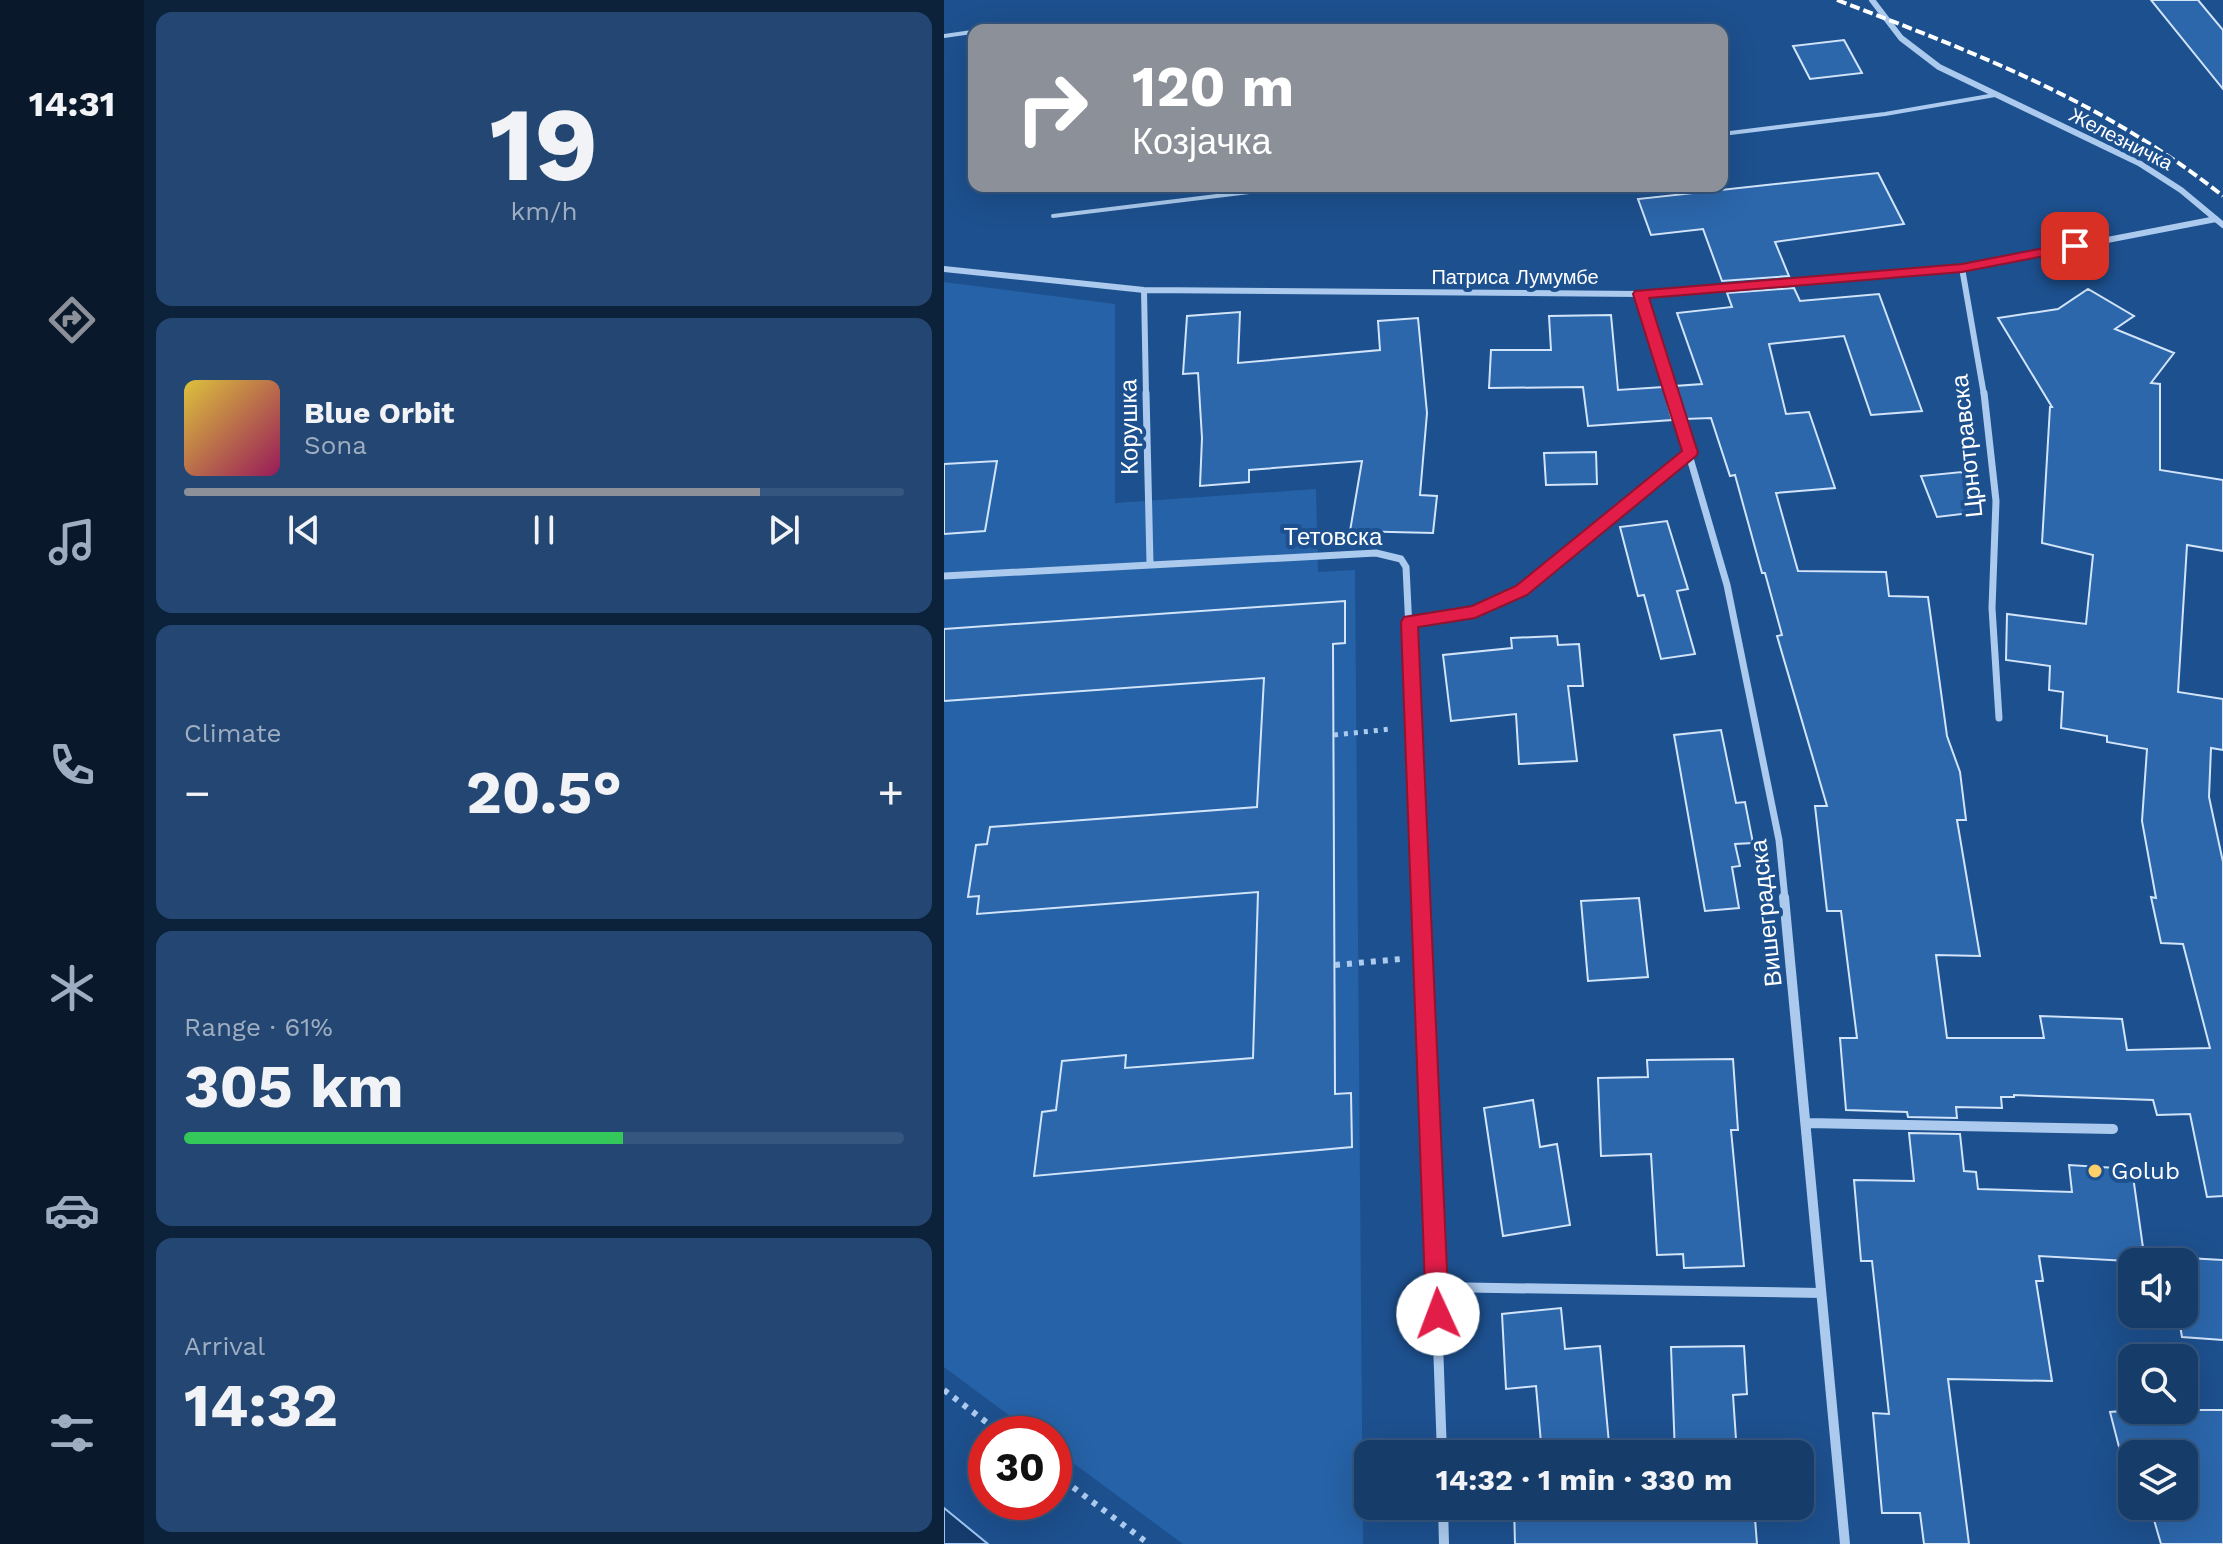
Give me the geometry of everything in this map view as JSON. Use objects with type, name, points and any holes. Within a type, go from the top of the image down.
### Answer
[{"type":"street","name":"Железничка","points":[[1872,0],[1901,38],[1939,67],[2139,163],[2181,190],[2223,225]]},
{"type":"street","name":"Патриса Лумумбе","points":[[944,269],[1144,290],[1640,294],[1962,268],[2216,219]]},
{"type":"street","name":"Црнотравска","points":[[1962,268],[1987,413],[1996,501],[1992,608],[1999,718]]},
{"type":"street","name":"Корушка","points":[[1144,290],[1150,563]]},
{"type":"street","name":"Вишеградска","points":[[1640,294],[1727,585],[1779,840],[1845,1544]]},
{"type":"street","points":[[1410,622],[1475,612],[1521,590],[1690,453]]},
{"type":"street","name":"Тетовска","points":[[944,576],[1150,563],[1389,554],[1401,559],[1406,567],[1416,727],[1442,1440]]},
{"type":"street","points":[[1807,1123],[2113,1129]]},
{"type":"street","points":[[1437,1287],[1821,1293]]},
{"type":"street","points":[[1443,1520],[1444,1544]]},
{"type":"lane","points":[[944,36],[968,33]]},
{"type":"lane","points":[[1728,133],[1885,114],[1995,95]]},
{"type":"lane","points":[[1053,216],[1250,192]]},
{"type":"path","points":[[1334,735],[1416,727]]},
{"type":"path","points":[[1335,965],[1425,957]]},
{"type":"path","points":[[944,1390],[978,1416]]},
{"type":"path","points":[[1072,1486],[1149,1544]]},
{"type":"shaded area","points":[[944,282],[1115,304],[1115,503],[1316,489],[1318,572],[1355,570],[1362,1440],[1354,1440],[1354,1520],[1363,1520],[1363,1544],[1183,1544],[1072,1462],[1072,1416],[1010,1416],[944,1367]]},
{"type":"shaded area","points":[[944,1508],[988,1544],[944,1544]]},
{"type":"building","points":[[2151,0],[2198,0],[2223,30],[2223,89]]},
{"type":"building","points":[[1844,40],[1862,73],[1810,79],[1793,46]]},
{"type":"building","points":[[1878,173],[1904,224],[1775,242],[1789,276],[1722,281],[1703,229],[1651,235],[1638,199],[1728,192],[1728,189]]},
{"type":"building","points":[[1794,288],[1800,301],[1879,294],[1922,411],[1871,415],[1844,336],[1769,344],[1786,414],[1809,412],[1835,488],[1776,493],[1798,571],[1886,572],[1889,596],[1928,597],[1947,736],[1960,772],[1966,820],[1957,820],[1980,956],[1936,955],[1947,1038],[2044,1038],[2040,1016],[2122,1019],[2127,1050],[2210,1048],[2183,944],[2161,943],[2151,897],[2156,898],[2142,821],[2147,749],[2107,742],[2107,736],[2061,728],[2063,692],[2049,690],[2050,666],[2006,660],[2007,614],[2086,624],[2093,555],[2042,543],[2052,407],[1998,318],[2058,309],[2088,289],[2134,316],[2115,329],[2174,353],[2151,383],[2160,384],[2160,470],[2223,480],[2223,551],[2187,545],[2178,692],[2223,699],[2223,750],[2211,748],[2209,797],[2223,862],[2223,1196],[2207,1197],[2190,1114],[2157,1115],[2153,1100],[2014,1095],[2001,1097],[2002,1108],[1956,1107],[1957,1118],[1908,1117],[1907,1112],[1846,1110],[1840,1038],[1857,1038],[1841,911],[1827,911],[1815,806],[1827,806],[1777,636],[1782,635],[1765,573],[1762,573],[1735,475],[1730,476],[1711,418],[1685,419],[1675,386],[1702,384],[1677,313],[1732,307],[1727,293]]},
{"type":"building","points":[[1240,312],[1238,363],[1380,350],[1378,321],[1418,318],[1427,413],[1420,495],[1437,496],[1433,533],[1350,531],[1362,461],[1249,470],[1249,482],[1200,486],[1202,438],[1198,373],[1183,374],[1187,316]]},
{"type":"building","points":[[1611,315],[1618,390],[1663,387],[1672,420],[1588,426],[1583,387],[1489,388],[1491,350],[1551,350],[1549,316]]},
{"type":"building","points":[[1596,452],[1597,484],[1546,485],[1544,453]]},
{"type":"building","points":[[997,461],[985,531],[944,534],[944,464]]},
{"type":"building","points":[[1962,472],[1979,512],[1937,517],[1921,476]]},
{"type":"building","points":[[1667,521],[1688,589],[1677,591],[1695,654],[1661,659],[1644,595],[1638,596],[1620,527]]},
{"type":"building","points":[[1345,601],[1345,643],[1333,644],[1335,1094],[1351,1093],[1352,1147],[1034,1176],[1042,1112],[1056,1110],[1062,1061],[1126,1055],[1125,1068],[1253,1058],[1258,892],[977,914],[979,896],[968,897],[976,845],[987,844],[990,827],[1257,807],[1264,678],[944,701],[944,629]]},
{"type":"building","points":[[1557,636],[1558,645],[1579,644],[1583,686],[1568,686],[1577,761],[1519,764],[1516,714],[1451,721],[1443,655],[1512,648],[1511,638]]},
{"type":"building","points":[[1721,730],[1736,803],[1745,802],[1753,843],[1735,844],[1740,866],[1732,867],[1739,908],[1705,911],[1674,735]]},
{"type":"building","points":[[1639,898],[1648,977],[1588,981],[1581,901]]},
{"type":"building","points":[[1733,1059],[1738,1130],[1731,1130],[1744,1266],[1684,1268],[1683,1254],[1657,1255],[1651,1154],[1601,1156],[1598,1078],[1648,1077],[1647,1060]]},
{"type":"building","points":[[1533,1100],[1540,1147],[1557,1144],[1570,1225],[1503,1236],[1484,1108]]},
{"type":"building","points":[[1909,1133],[1960,1134],[1964,1171],[1976,1172],[1978,1189],[2072,1192],[2069,1165],[2132,1169],[2143,1248],[2118,1248],[2118,1260],[2039,1256],[2043,1281],[2036,1281],[2052,1381],[1948,1379],[1969,1544],[1924,1544],[1920,1513],[1882,1513],[1873,1413],[1889,1414],[1872,1261],[1861,1261],[1854,1180],[1914,1181]]},
{"type":"building","points":[[2198,1259],[2223,1260],[2223,1340],[2182,1337],[2180,1328],[2198,1328]]},
{"type":"building","points":[[1561,1308],[1565,1349],[1600,1346],[1609,1440],[1541,1440],[1536,1386],[1506,1389],[1502,1314]]},
{"type":"building","points":[[1744,1346],[1747,1394],[1733,1395],[1736,1440],[1674,1440],[1671,1347]]},
{"type":"building","points":[[2198,1410],[2223,1410],[2223,1544],[2161,1544],[2154,1520],[2198,1520],[2198,1440],[2118,1440],[2118,1443],[2110,1412],[2118,1411],[2118,1424],[2198,1424]]},
{"type":"building","points":[[1514,1520],[1755,1520],[1757,1544],[1515,1544]]},
{"type":"railway","points":[[1837,0],[1940,40],[2085,106],[2132,133],[2223,196]]},
{"type":"place","name":"Golub","points":[[2095,1171]]},
{"type":"route","points":[[1438,1314],[1410,622],[1475,612],[1521,590],[1690,453],[1640,294],[1962,268],[2075,246]]}]
